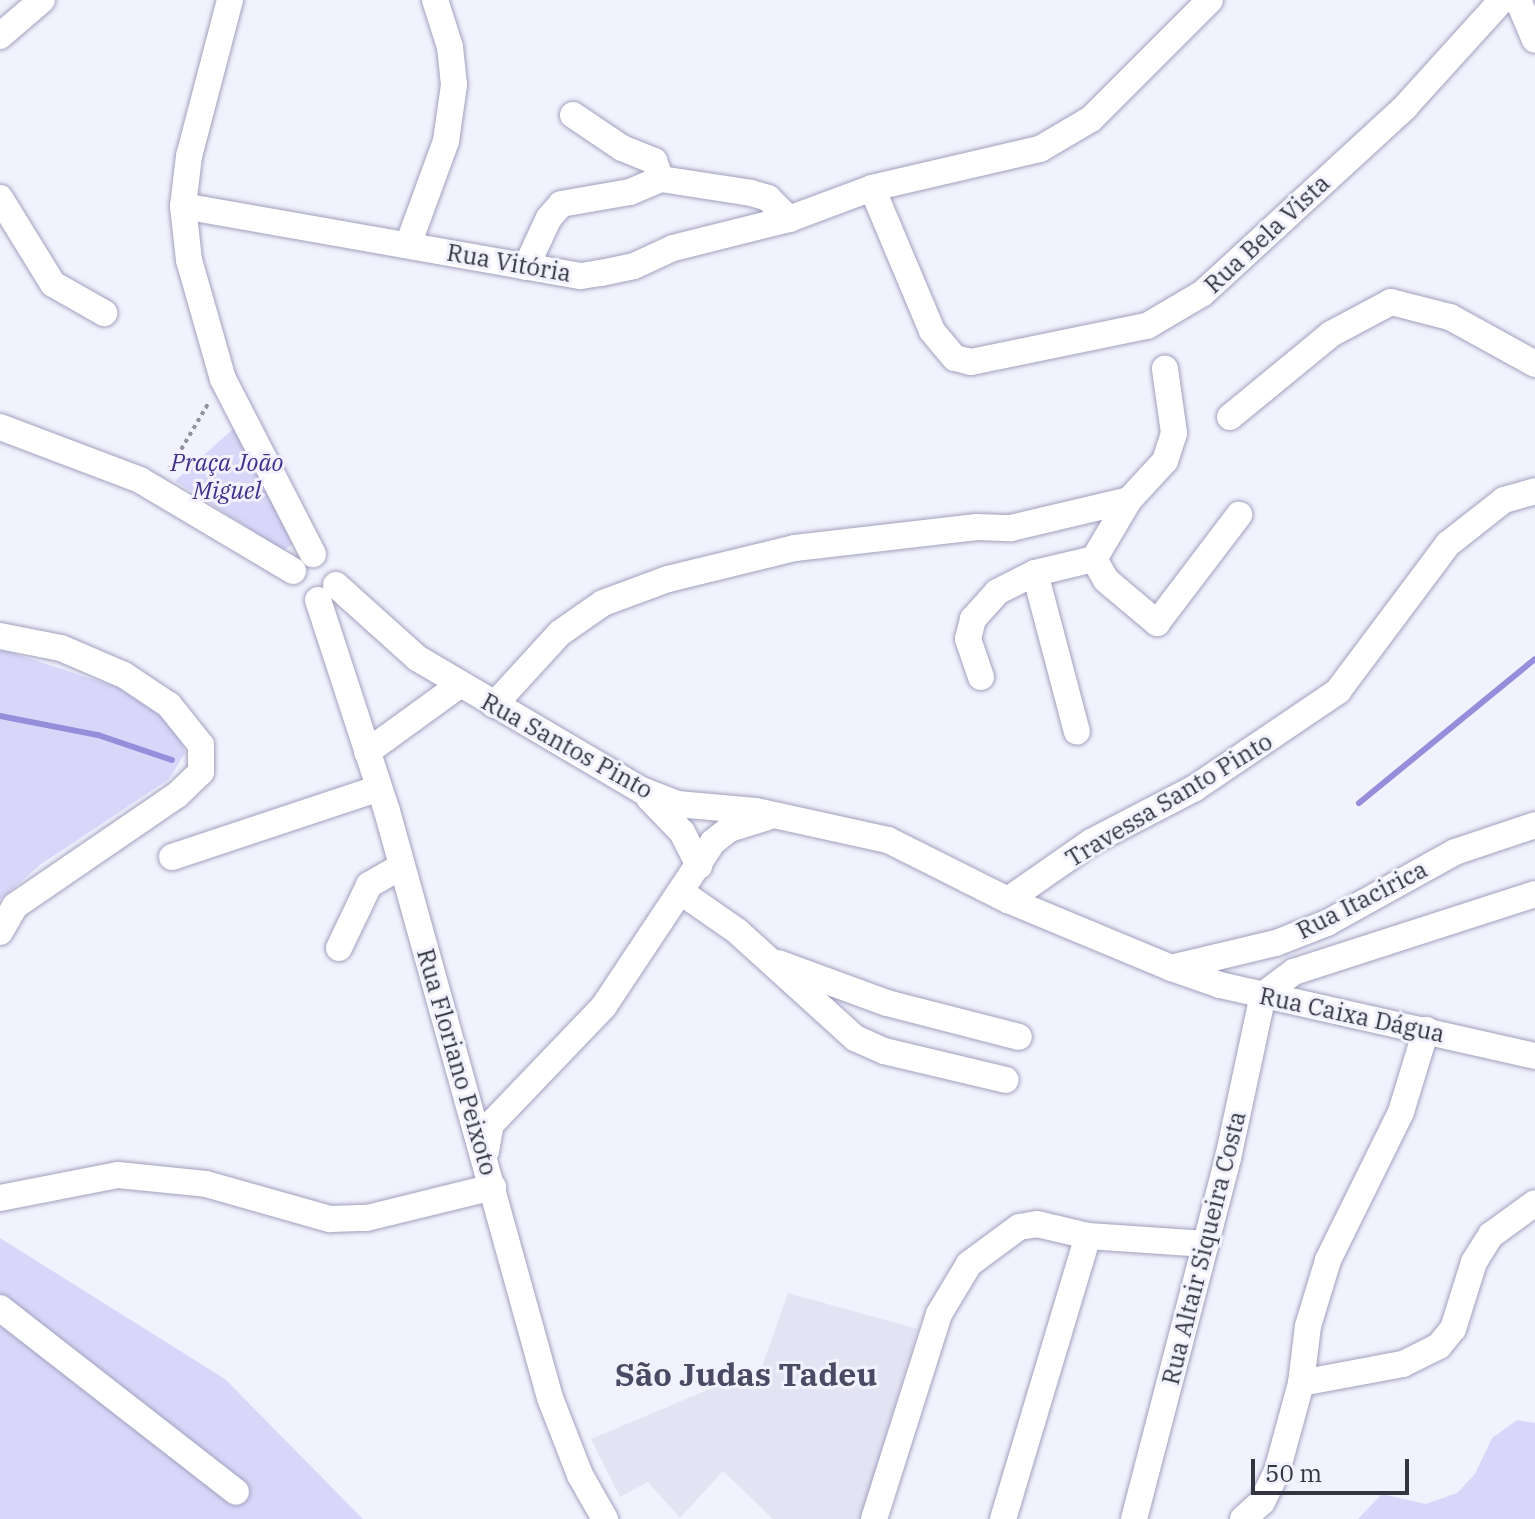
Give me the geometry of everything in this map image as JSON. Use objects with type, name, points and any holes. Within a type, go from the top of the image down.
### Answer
[{"type":"street","points":[[0,36],[42,0]]},
{"type":"street","points":[[0,427],[157,490],[293,571],[297,592],[327,593],[336,570],[327,559],[313,554],[223,379],[197,301],[183,206],[195,126],[230,0]]},
{"type":"street","points":[[408,245],[446,141],[454,85],[450,47],[435,0]]},
{"type":"street","name":"Rua Vitória","points":[[183,206],[581,276],[601,273],[634,266],[673,248],[789,219],[872,188],[1040,149],[1091,119],[1210,0]]},
{"type":"street","name":"Rua Bela Vista","points":[[872,188],[932,331],[955,358],[971,362],[1070,344],[1171,316],[1203,293],[1405,107],[1502,0]]},
{"type":"street","points":[[1518,0],[1535,40]]},
{"type":"street","points":[[573,115],[622,148],[654,161],[661,179]]},
{"type":"street","points":[[526,267],[549,218],[561,204],[630,192],[661,179],[768,198],[789,219]]},
{"type":"street","points":[[0,198],[53,284],[104,313]]},
{"type":"street","points":[[1230,417],[1331,334],[1391,302],[1450,317],[1535,364]]},
{"type":"street","points":[[981,677],[968,639],[973,619],[997,592],[1035,573],[1094,559],[1129,500],[1172,447],[1165,369]]},
{"type":"street","name":"Travessa Santo Pinto","points":[[1008,900],[1091,842],[1195,788],[1338,691],[1360,668],[1448,544],[1504,500],[1535,491]]},
{"type":"street","points":[[494,705],[560,633],[603,603],[668,579],[795,548],[977,527],[1011,528],[1129,500]]},
{"type":"street","points":[[1094,559],[1106,580],[1157,623],[1239,515]]},
{"type":"street","points":[[293,571],[313,554]]},
{"type":"street","points":[[1035,573],[1077,732]]},
{"type":"street","name":"Rua Santos Pinto","points":[[327,593],[458,686],[641,790],[677,804],[775,815]]},
{"type":"street","name":"Rua Floriano Peixoto","points":[[327,593],[367,752],[487,1159],[550,1398],[580,1475],[605,1519]]},
{"type":"street","points":[[0,636],[61,648],[124,675],[169,705],[201,745],[201,772],[177,795],[15,906],[0,932]]},
{"type":"street","points":[[367,752],[458,686]]},
{"type":"street","points":[[172,857],[379,788]]},
{"type":"street","points":[[641,790],[682,832],[699,866]]},
{"type":"street","points":[[487,1159],[487,1131],[604,1006],[713,842],[729,829],[775,815],[888,840],[1008,900],[1171,968]]},
{"type":"street","name":"Rua Itacirica","points":[[1171,968],[1276,943],[1327,923],[1455,852],[1535,825]]},
{"type":"street","points":[[339,948],[369,885],[402,866]]},
{"type":"street","points":[[681,892],[769,960],[855,1038],[884,1051],[1006,1080]]},
{"type":"street","points":[[1270,988],[1346,952],[1419,934],[1535,894]]},
{"type":"street","points":[[769,960],[887,1003],[1019,1037]]},
{"type":"street","name":"Rua Caixa Dágua","points":[[1171,968],[1270,988],[1535,1056]]},
{"type":"street","name":"Rua Altair Siqueira Costa","points":[[1134,1519],[1270,988]]},
{"type":"street","points":[[1243,1519],[1262,1502],[1277,1471],[1301,1383],[1308,1326],[1328,1260],[1401,1112],[1426,1030]]},
{"type":"street","points":[[466,1090],[481,1106],[512,1102]]},
{"type":"street","points":[[0,1198],[118,1175],[206,1184],[330,1219],[367,1218],[493,1187]]},
{"type":"street","points":[[1301,1383],[1403,1364],[1439,1346],[1453,1329],[1474,1262],[1491,1235],[1535,1203]]},
{"type":"street","points":[[874,1519],[939,1314],[969,1264],[1019,1227],[1037,1224],[1088,1236],[1206,1244]]},
{"type":"street","points":[[1003,1519],[1088,1236]]},
{"type":"street","points":[[0,1308],[236,1492]]},
{"type":"path","points":[[157,490],[223,379]]},
{"type":"shaded area","points":[[788,1293],[918,1329],[861,1519],[773,1519],[723,1471],[680,1518],[648,1482],[620,1497],[591,1439],[762,1367]]},
{"type":"green space","name":"Praça João Miguel","points":[[234,428],[303,539],[283,550],[175,481]]},
{"type":"green space","points":[[0,649],[154,699],[177,723],[185,753],[169,779],[40,865],[0,900]]},
{"type":"green space","points":[[0,1238],[225,1379],[363,1519],[0,1519]]},
{"type":"green space","points":[[1517,1420],[1535,1423],[1535,1519],[1358,1519],[1382,1494],[1426,1504],[1457,1493],[1475,1474],[1492,1438]]},
{"type":"waterway","points":[[1359,803],[1535,659]]},
{"type":"waterway","points":[[0,716],[98,735],[172,760]]},
{"type":"district","name":"São Judas Tadeu","points":[[746,1374]]}]
